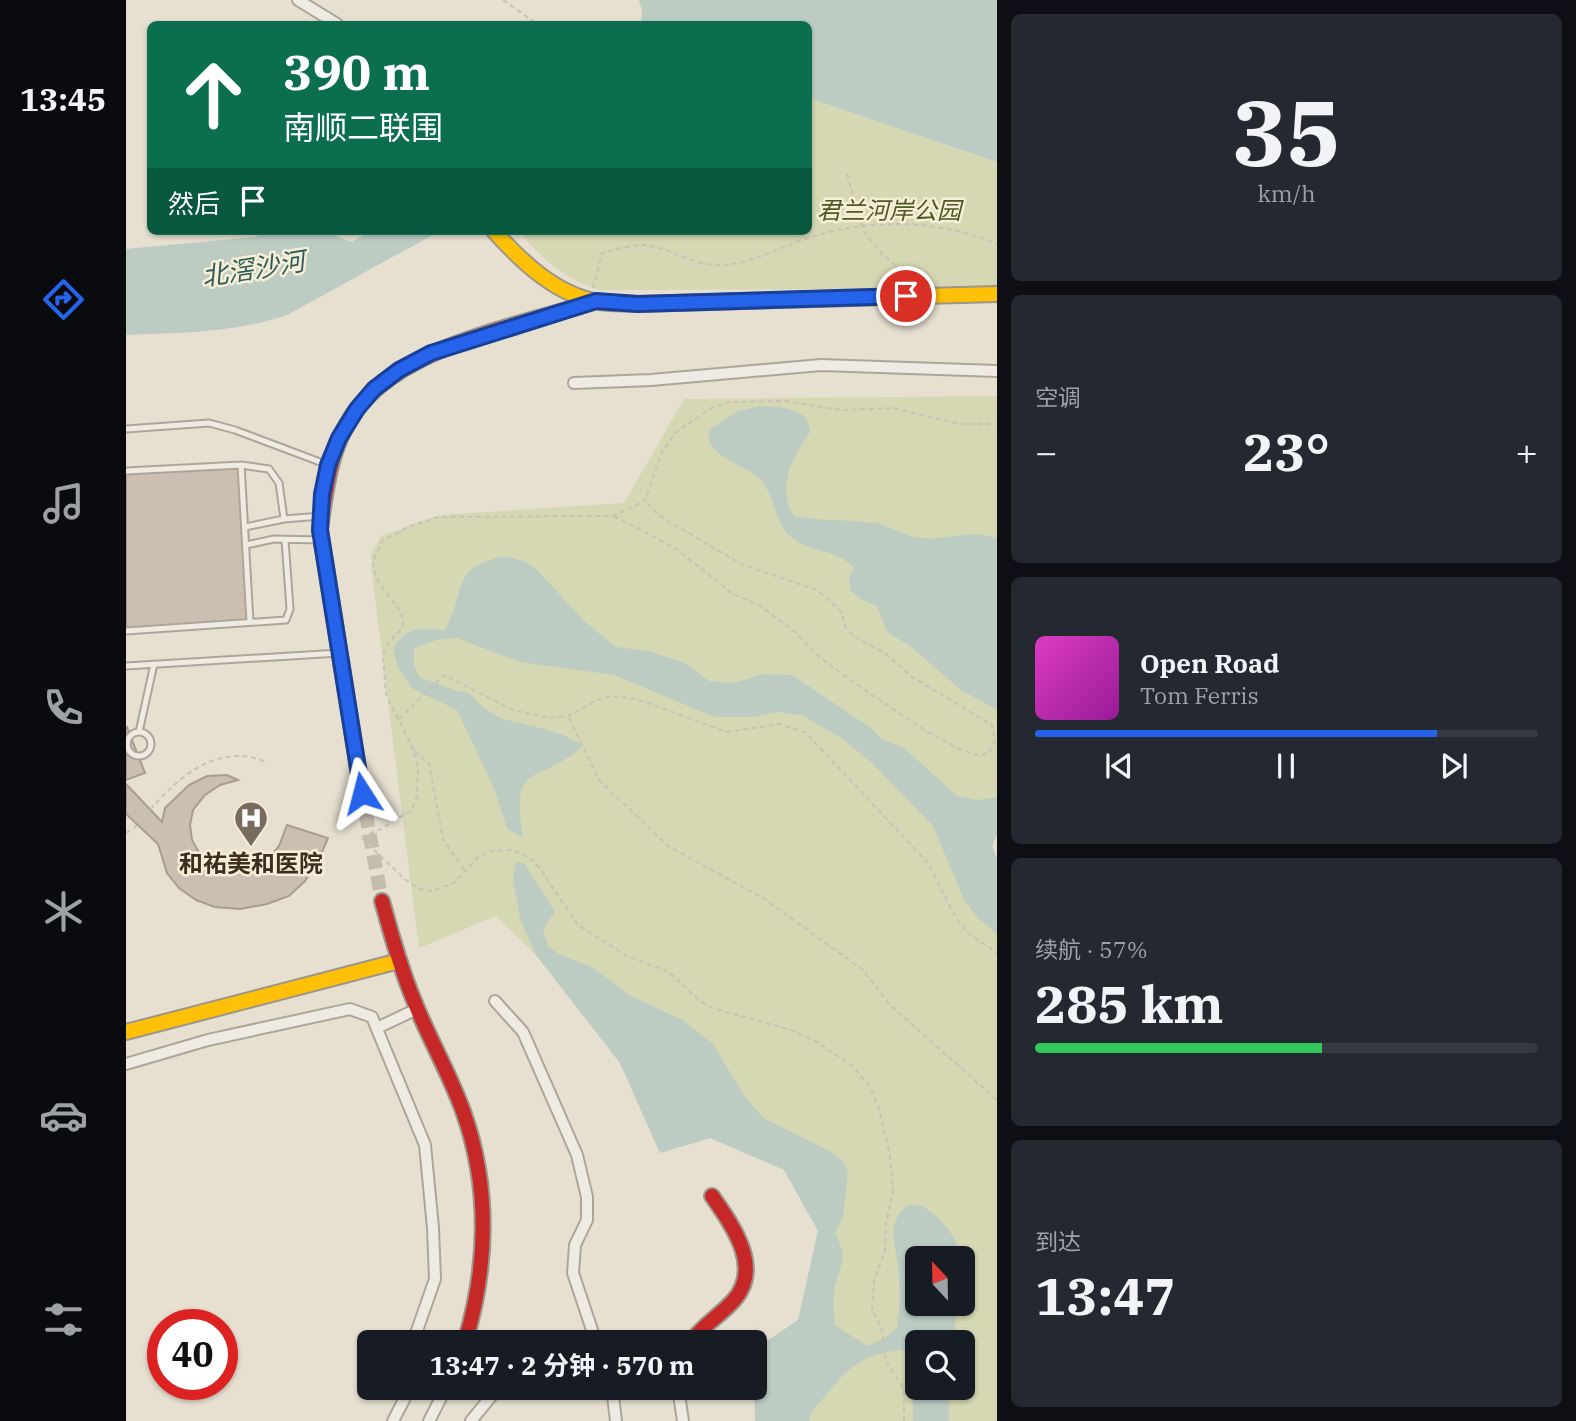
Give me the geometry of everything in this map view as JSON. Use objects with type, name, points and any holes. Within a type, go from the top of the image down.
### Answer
[{"type":"street","points":[[298,0],[332,21]]},
{"type":"street","points":[[498,235],[529,266],[566,292],[594,300],[638,304],[997,294]]},
{"type":"street","points":[[362,793],[322,541],[321,516],[328,465],[339,438],[357,409],[374,389],[399,370],[431,353],[594,300]]},
{"type":"street","points":[[574,383],[651,380],[821,365],[997,371]]},
{"type":"street","points":[[382,901],[399,961],[417,1009],[463,1111],[481,1192],[483,1261],[479,1293],[468,1330]]},
{"type":"street","points":[[126,1032],[399,961]]},
{"type":"street","points":[[495,1001],[523,1032],[577,1155],[587,1197],[587,1220],[575,1245],[573,1273],[592,1330]]},
{"type":"street","points":[[126,1064],[208,1040],[350,1009],[373,1017],[425,1145],[435,1279],[416,1330]]},
{"type":"street","points":[[377,1028],[417,1009]]},
{"type":"street","points":[[699,1330],[737,1296],[747,1278],[742,1247],[712,1196]]},
{"type":"street","points":[[393,1421],[404,1400]]},
{"type":"street","points":[[429,1421],[440,1400]]},
{"type":"street","points":[[471,1421],[488,1400]]},
{"type":"street","points":[[613,1400],[616,1421]]},
{"type":"street","points":[[680,1400],[683,1421]]},
{"type":"lane","points":[[126,429],[209,423],[328,465]]},
{"type":"lane","points":[[126,471],[241,465],[269,469],[276,476],[284,519]]},
{"type":"lane","points":[[241,465],[250,622]]},
{"type":"lane","points":[[245,527],[284,519],[321,516]]},
{"type":"lane","points":[[246,545],[285,540],[322,541]]},
{"type":"lane","points":[[126,631],[286,620],[290,609],[285,540]]},
{"type":"lane","points":[[126,666],[340,653]]},
{"type":"lane","points":[[139,732],[154,664]]},
{"type":"lane","points":[[139,732],[148,737],[151,744],[146,754],[138,757],[128,751],[126,743],[130,736],[139,732]]},
{"type":"path","points":[[503,0],[533,21]]},
{"type":"path","points":[[848,174],[862,226],[882,254],[933,296]]},
{"type":"path","points":[[594,300],[602,253],[645,245],[686,260],[720,265],[746,261],[838,229],[889,224],[948,228],[997,244]]},
{"type":"path","points":[[904,1421],[904,1389],[886,1361],[882,1331],[872,1308],[874,1281],[885,1251],[886,1223],[893,1191],[890,1156],[879,1109],[871,1089],[854,1068],[817,1042],[791,1030],[712,1008],[700,1001],[669,972],[627,956],[578,925],[536,863],[524,855],[511,850],[492,851],[478,857],[445,888],[431,891],[419,889],[360,837],[379,830],[412,810],[417,796],[418,770],[414,751],[386,694],[383,656],[386,646],[404,622],[401,612],[379,583],[373,567],[382,541],[410,526],[438,517],[613,516],[645,501],[661,454],[675,433],[711,408],[729,402],[785,401],[841,410],[892,408],[960,424],[997,424]]},
{"type":"path","points":[[613,516],[675,548],[733,594],[759,605],[850,680],[926,731],[961,750],[981,756],[989,752],[995,743],[992,725],[912,677],[886,654],[855,637],[846,628],[841,611],[830,598],[817,590],[743,565],[658,515],[645,501]]},
{"type":"path","points":[[398,720],[444,675],[513,710],[548,718],[569,716],[597,700],[612,696],[637,699],[727,732],[779,724],[806,733],[928,863],[956,918],[968,933],[997,953]]},
{"type":"path","points":[[569,716],[599,780],[667,846],[763,898],[863,970],[890,1005],[997,1100]]},
{"type":"path","points":[[414,751],[429,764],[443,839],[465,871]]},
{"type":"path","points":[[126,833],[133,829],[174,784],[204,762],[242,756],[268,762]]},
{"type":"green space","name":"君兰河岸公园","points":[[812,99],[997,162],[997,286],[600,290],[565,274],[523,235],[812,235]]},
{"type":"green space","points":[[997,396],[997,834],[992,846],[997,859],[997,1421],[755,1421],[755,1400],[767,1400],[767,1341],[798,1320],[818,1231],[787,1171],[710,1138],[660,1153],[620,1063],[536,955],[496,916],[419,948],[371,553],[381,536],[440,515],[624,503],[684,399]]},
{"type":"water","points":[[639,0],[997,0],[997,162],[812,99],[812,21],[641,21]]},
{"type":"water","name":"北滘沙河","points":[[337,235],[352,242],[363,235],[433,235],[287,315],[227,329],[126,335],[126,249],[254,237]]},
{"type":"water","points":[[760,406],[792,410],[805,418],[808,424],[810,432],[792,462],[786,483],[786,494],[794,516],[875,523],[922,538],[978,534],[997,538],[997,710],[961,690],[910,646],[887,632],[877,606],[862,600],[850,590],[849,577],[854,568],[834,554],[803,545],[788,535],[763,483],[751,472],[718,453],[712,446],[709,430],[738,411]]},
{"type":"water","points":[[506,556],[526,562],[538,571],[585,622],[616,647],[648,651],[685,663],[709,681],[734,683],[764,674],[792,675],[871,728],[881,739],[904,748],[957,796],[977,800],[997,797],[997,834],[992,846],[997,859],[997,934],[977,917],[964,900],[933,826],[872,763],[840,737],[801,715],[778,712],[754,717],[715,717],[614,675],[520,662],[457,638],[437,640],[414,648],[414,666],[420,678],[467,692],[499,717],[555,732],[583,746],[567,758],[531,777],[524,785],[520,796],[523,838],[507,828],[494,788],[457,710],[413,689],[398,668],[393,649],[403,636],[414,630],[444,631],[467,574],[488,561]]},
{"type":"water","points":[[516,862],[525,864],[555,912],[543,930],[548,946],[560,955],[592,967],[629,995],[684,1021],[713,1044],[743,1094],[763,1118],[829,1151],[843,1161],[848,1172],[843,1216],[835,1233],[843,1257],[833,1295],[835,1325],[867,1346],[885,1338],[897,1327],[899,1283],[894,1226],[905,1208],[916,1205],[931,1212],[949,1230],[958,1246],[905,1246],[905,1316],[957,1316],[954,1330],[905,1330],[905,1352],[886,1352],[860,1362],[840,1378],[811,1413],[809,1421],[755,1421],[755,1400],[767,1400],[767,1341],[798,1320],[818,1231],[784,1170],[710,1138],[660,1153],[620,1063],[536,955],[520,918],[513,879]]},
{"type":"water","points":[[913,1400],[949,1400],[949,1421],[913,1421]]},
{"type":"building","points":[[239,466],[247,623],[126,630],[126,473]]},
{"type":"building","points":[[126,728],[145,773],[126,780]]},
{"type":"building","points":[[227,775],[238,780],[220,785],[205,795],[193,810],[190,825],[192,840],[201,856],[216,867],[234,871],[252,870],[266,862],[279,846],[287,825],[328,838],[305,881],[289,896],[240,909],[215,907],[196,900],[179,888],[167,873],[158,844],[126,814],[126,784],[162,822],[165,808],[189,785],[207,776]]},
{"type":"tunnel","points":[[362,793],[382,901]]},
{"type":"traffic: slow","points":[[498,235],[529,266],[555,285],[569,293],[605,303],[997,294]]},
{"type":"traffic: slow","points":[[321,522],[320,530],[362,793]]},
{"type":"traffic: slow","points":[[126,1032],[399,961]]},
{"type":"traffic: jam","points":[[321,522],[330,472],[341,436],[367,397],[393,376],[458,343],[596,301]]},
{"type":"traffic: jam","points":[[382,901],[422,1021],[463,1111],[478,1168],[482,1197],[482,1255],[468,1330]]},
{"type":"traffic: jam","points":[[701,1330],[734,1300],[746,1274],[741,1246],[712,1196]]},
{"type":"place","name":"和祐美和医院","points":[[251,848]]},
{"type":"route","points":[[362,793],[320,530],[322,494],[328,465],[339,438],[357,409],[374,389],[399,370],[431,353],[596,301],[638,304],[906,296]]}]
